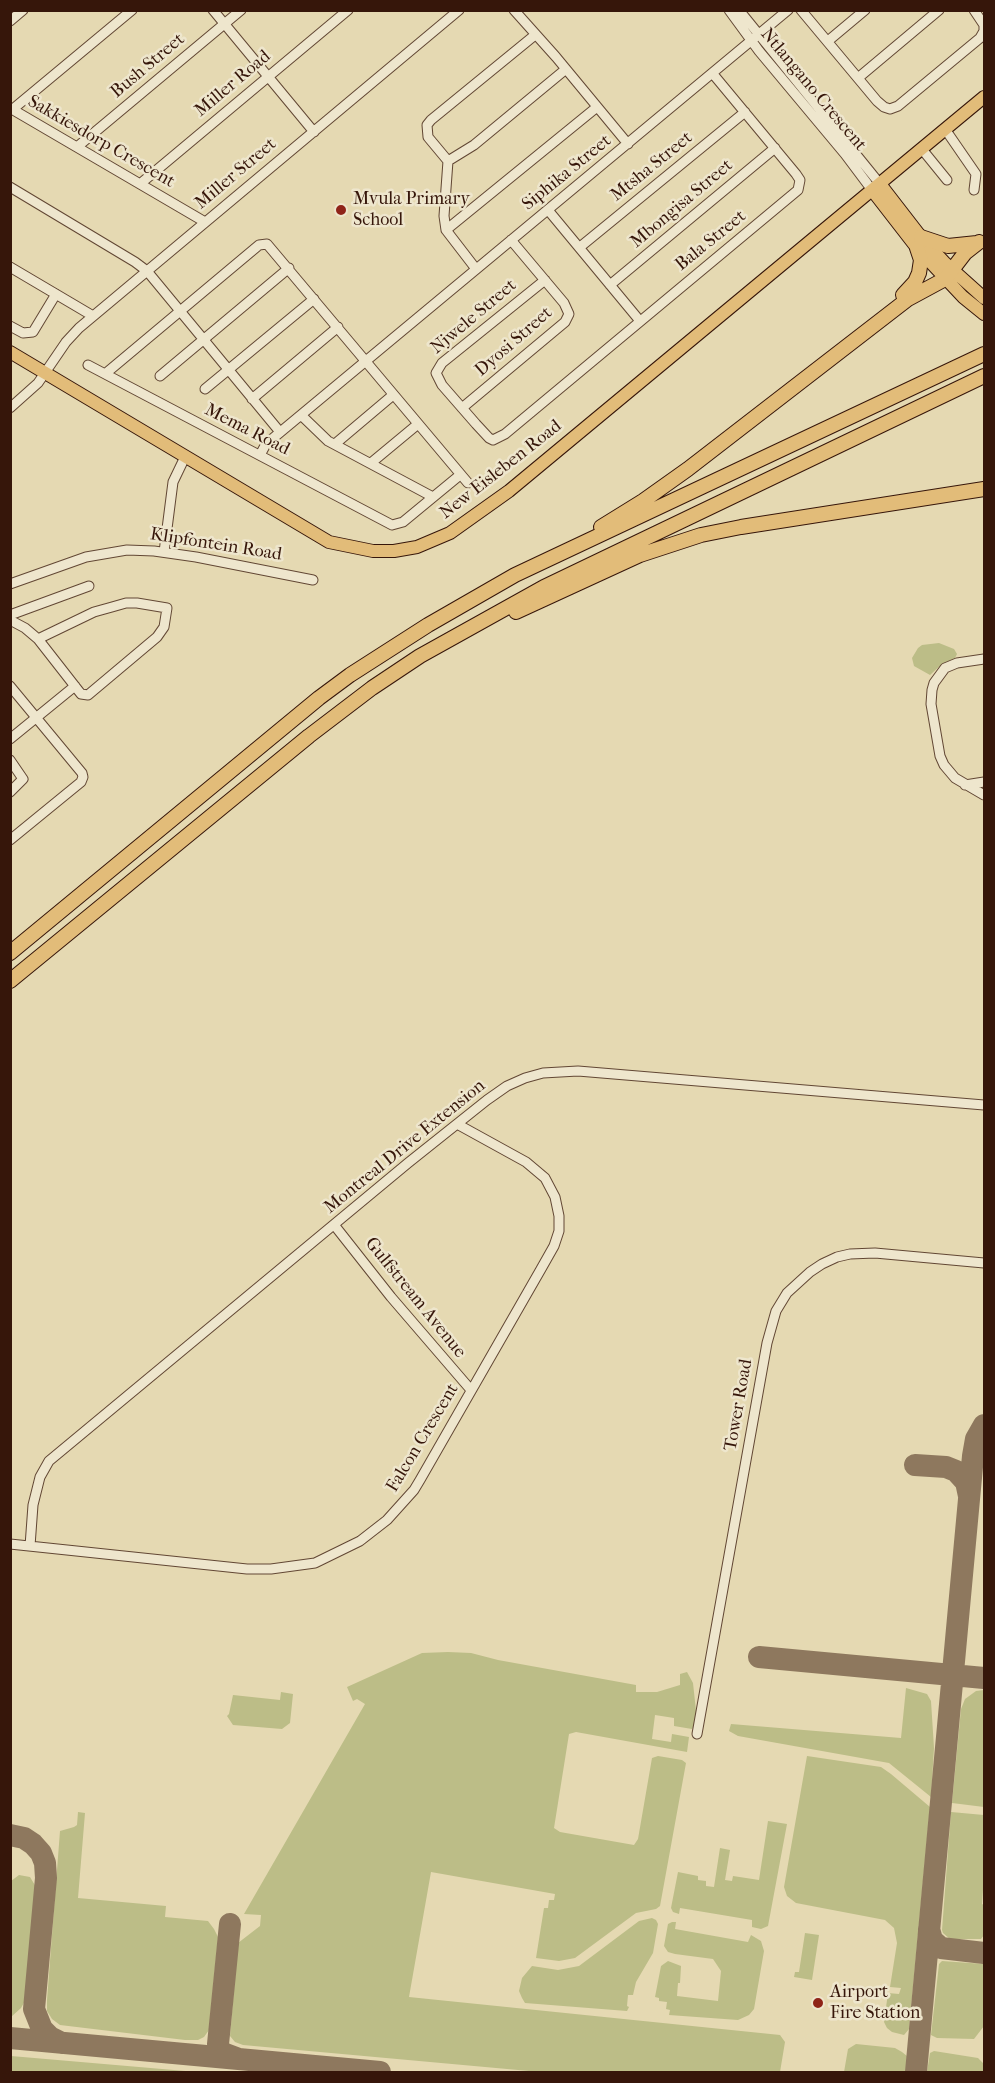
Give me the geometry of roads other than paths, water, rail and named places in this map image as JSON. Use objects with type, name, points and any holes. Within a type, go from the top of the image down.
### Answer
[{"type":"highway","points":[[882,318],[887,309],[910,289],[918,278],[921,261],[919,243],[948,246],[981,242]]},
{"type":"highway","points":[[537,565],[664,486],[882,318],[917,293],[949,275],[965,253],[981,242]]},
{"type":"highway","points":[[10,953],[350,675],[464,603],[537,565],[984,354]]},
{"type":"highway","points":[[10,981],[309,736],[372,688],[454,636],[554,582],[984,376]]},
{"type":"highway","points":[[454,636],[476,633],[631,559],[701,535],[984,489]]},
{"type":"main road","points":[[984,99],[921,148],[876,187],[919,243],[984,314]]},
{"type":"main road","name":"New Eisleben Road","points":[[10,352],[329,542],[363,549],[406,550],[435,541],[467,523],[876,187]]},
{"type":"main road","points":[[949,275],[984,298]]},
{"type":"street","points":[[10,21],[23,10]]},
{"type":"street","points":[[12,109],[132,10]]},
{"type":"street","points":[[213,10],[314,132]]},
{"type":"street","name":"Bush Street","points":[[77,147],[241,10]]},
{"type":"street","name":"Miller Road","points":[[140,184],[348,10]]},
{"type":"street","name":"Miller Street","points":[[10,408],[45,373],[72,335],[93,316],[459,10]]},
{"type":"street","points":[[514,10],[628,144]]},
{"type":"street","name":"Ntlangano Crescent","points":[[729,10],[845,154],[876,187]]},
{"type":"street","name":"Ntlangano Crescent","points":[[739,10],[840,137],[876,187]]},
{"type":"street","name":"Siphika Street","points":[[260,456],[266,444],[280,432],[788,10]]},
{"type":"street","points":[[801,10],[881,106],[890,109],[896,107],[981,36],[984,23],[974,10]]},
{"type":"street","points":[[828,41],[865,10]]},
{"type":"street","points":[[858,78],[939,10]]},
{"type":"street","points":[[476,269],[447,230],[444,216],[448,161],[428,137],[426,129],[430,120],[535,34]]},
{"type":"street","points":[[448,161],[474,145],[566,69]]},
{"type":"street","points":[[712,74],[775,148]]},
{"type":"street","points":[[447,230],[597,106]]},
{"type":"street","name":"Sakkiesdorp Crescent","points":[[12,109],[205,222]]},
{"type":"street","name":"Mtsha Street","points":[[580,247],[745,112]]},
{"type":"street","points":[[945,129],[980,177],[974,190]]},
{"type":"street","name":"Bala Street","points":[[489,438],[497,439],[505,434],[792,196],[800,185],[800,180],[775,148]]},
{"type":"street","name":"Mbongisa Street","points":[[610,285],[775,148]]},
{"type":"street","points":[[921,148],[947,180]]},
{"type":"street","points":[[10,187],[147,271],[280,432]]},
{"type":"street","points":[[548,210],[640,321]]},
{"type":"street","name":"Dyosi Street","points":[[462,408],[565,322],[569,314],[567,307],[511,240]]},
{"type":"street","points":[[105,374],[178,311],[263,243],[271,247],[289,268],[468,483]]},
{"type":"street","points":[[10,267],[93,316]]},
{"type":"street","points":[[160,376],[289,268]]},
{"type":"street","name":"Njwele Street","points":[[489,438],[462,408],[436,373],[438,368],[545,280]]},
{"type":"street","points":[[10,326],[23,333],[33,333],[56,294]]},
{"type":"street","points":[[205,389],[314,298]]},
{"type":"street","points":[[252,399],[338,327]]},
{"type":"street","name":"Mema Road","points":[[88,365],[392,525],[403,522],[433,497]]},
{"type":"street","points":[[335,444],[393,395]]},
{"type":"street","points":[[302,415],[328,441],[433,497],[460,475]]},
{"type":"street","points":[[371,464],[418,424]]},
{"type":"street","points":[[164,552],[173,482],[185,457]]},
{"type":"street","name":"Klipfontein Road","points":[[10,584],[86,557],[127,550],[164,552],[313,580]]},
{"type":"street","points":[[10,615],[89,586]]},
{"type":"street","points":[[10,620],[38,639],[81,694],[88,694],[161,633],[167,608],[137,603],[112,606],[76,620],[38,639]]},
{"type":"street","points":[[984,659],[951,665],[940,674],[932,690],[931,704],[940,756],[949,772],[965,785],[984,795]]},
{"type":"street","points":[[10,686],[83,777],[81,782],[10,840]]},
{"type":"street","points":[[10,739],[75,686]]},
{"type":"street","points":[[10,760],[23,779],[10,792]]},
{"type":"street","points":[[965,785],[984,782]]},
{"type":"street","name":"Montreal Drive Extension","points":[[30,1546],[33,1505],[40,1477],[49,1461],[507,1086],[525,1078],[560,1071],[598,1072],[984,1105]]},
{"type":"street","name":"Falcon Crescent","points":[[10,1544],[247,1569],[279,1568],[315,1563],[374,1532],[400,1507],[418,1484],[554,1246],[559,1231],[559,1216],[551,1188],[545,1178],[537,1170],[499,1146],[458,1124]]},
{"type":"street","name":"Gulfstream Avenue","points":[[335,1226],[391,1297],[471,1390]]},
{"type":"street","name":"Tower Road","points":[[698,1734],[767,1343],[776,1311],[787,1293],[810,1272],[837,1257],[850,1254],[875,1253],[984,1263]]},
{"type":"place","name":"Mvula Primary School","points":[[341,210]]},
{"type":"place","name":"Airport Fire Station","points":[[818,2003]]}]
